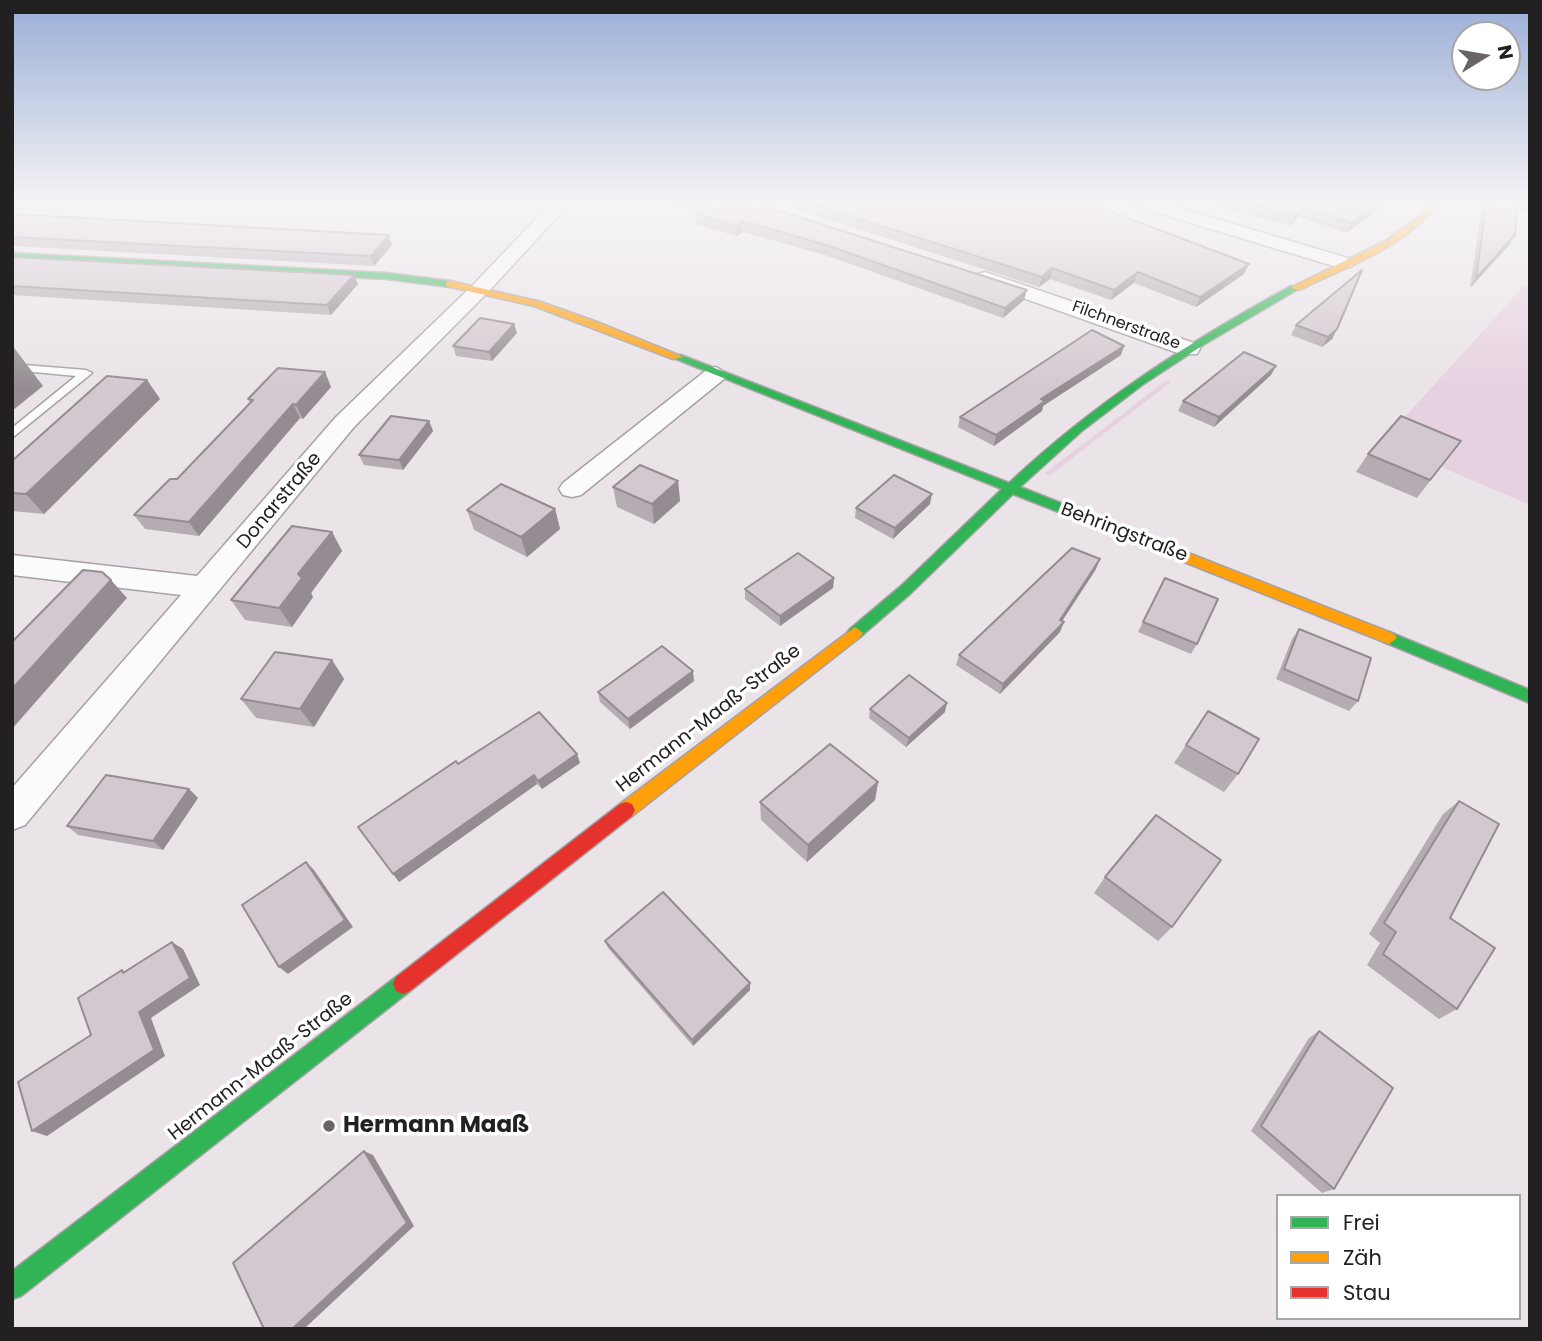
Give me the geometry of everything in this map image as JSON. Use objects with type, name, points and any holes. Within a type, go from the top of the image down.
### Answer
[{"type":"street","name":"Behringstraße","points":[[154,264],[387,276],[481,288],[545,305],[1341,618],[1530,697]]},
{"type":"street","name":"Donarstraße","points":[[12,814],[207,588],[345,422],[504,264]]},
{"type":"street","name":"Hermann-Maaß-Straße","points":[[12,1287],[874,618],[926,573],[1010,489],[1100,411],[1189,349],[1284,293],[1343,264]]},
{"type":"street","name":"Filchnerstraße","points":[[972,274],[1189,349]]},
{"type":"street","points":[[572,489],[716,374]]},
{"type":"street","points":[[12,565],[207,588]]},
{"type":"lane","points":[[12,367],[86,373],[12,434]]},
{"type":"shaded area","points":[[1524,286],[1530,288],[1530,505],[1382,442]]},
{"type":"shaded area","points":[[1167,380],[1171,382],[1049,476],[1045,473]]},
{"type":"building","points":[[12,264],[137,264],[354,275],[327,305],[12,286]]},
{"type":"building","points":[[879,264],[944,264],[1027,290],[1005,308]]},
{"type":"building","points":[[1000,264],[1249,264],[1200,297],[1138,272],[1114,290],[1052,268],[1042,277]]},
{"type":"building","points":[[1478,264],[1489,264],[1476,278]]},
{"type":"building","points":[[1362,270],[1337,329],[1328,337],[1296,325]]},
{"type":"building","points":[[480,318],[514,324],[489,352],[453,346]]},
{"type":"building","points":[[1092,330],[1124,346],[1041,399],[1045,401],[996,435],[960,417]]},
{"type":"building","points":[[1244,352],[1276,366],[1219,417],[1183,401]]},
{"type":"building","points":[[278,368],[325,372],[296,405],[293,404],[189,522],[134,515],[170,479],[177,479],[253,400],[248,399]]},
{"type":"building","points":[[107,376],[147,380],[26,494],[12,493],[12,461]]},
{"type":"building","points":[[391,416],[429,421],[399,460],[359,455]]},
{"type":"building","points":[[1401,416],[1461,441],[1430,480],[1368,454]]},
{"type":"building","points":[[640,465],[678,481],[652,504],[613,487]]},
{"type":"building","points":[[894,475],[932,494],[895,528],[856,508]]},
{"type":"building","points":[[501,484],[555,509],[521,537],[467,510]]},
{"type":"building","points":[[292,526],[332,532],[298,574],[302,578],[279,608],[231,600]]},
{"type":"building","points":[[1072,548],[1100,559],[1060,620],[1064,622],[1003,684],[959,655]]},
{"type":"building","points":[[798,553],[834,578],[780,616],[745,589]]},
{"type":"building","points":[[83,570],[102,572],[111,580],[12,689],[12,642]]},
{"type":"building","points":[[1165,578],[1218,599],[1197,644],[1143,622]]},
{"type":"building","points":[[1299,629],[1371,658],[1358,701],[1284,669]]},
{"type":"building","points":[[662,646],[693,671],[628,719],[598,692]]},
{"type":"building","points":[[275,652],[332,660],[300,709],[241,699]]},
{"type":"building","points":[[909,675],[947,703],[909,738],[870,709]]},
{"type":"building","points":[[1208,711],[1259,739],[1238,774],[1186,745]]},
{"type":"building","points":[[539,712],[577,754],[538,781],[534,775],[393,874],[358,827],[456,761],[458,764]]},
{"type":"building","points":[[830,744],[878,782],[808,845],[760,802]]},
{"type":"building","points":[[106,775],[189,789],[153,841],[67,826]]},
{"type":"building","points":[[1459,801],[1499,824],[1450,918],[1495,948],[1457,1009],[1383,954],[1396,932],[1384,923]]},
{"type":"building","points":[[1156,815],[1221,860],[1172,927],[1105,877]]},
{"type":"building","points":[[306,862],[345,920],[279,967],[242,905]]},
{"type":"building","points":[[663,892],[750,983],[692,1040],[605,941]]},
{"type":"building","points":[[172,942],[190,978],[139,1012],[154,1050],[32,1131],[18,1082],[91,1035],[78,998]]},
{"type":"building","points":[[1319,1031],[1393,1088],[1334,1189],[1261,1126]]},
{"type":"building","points":[[364,1151],[407,1223],[292,1329],[264,1329],[233,1263]]},
{"type":"traffic: fast","points":[[154,264],[387,276],[450,284]]},
{"type":"traffic: fast","points":[[855,633],[906,590],[1026,474],[1079,427],[1168,362],[1295,288]]},
{"type":"traffic: fast","points":[[677,357],[1117,530]]},
{"type":"traffic: fast","points":[[1389,638],[1530,697]]},
{"type":"traffic: fast","points":[[12,1287],[403,984]]},
{"type":"traffic: slow","points":[[1295,288],[1347,264]]},
{"type":"traffic: slow","points":[[450,284],[537,304],[677,357]]},
{"type":"traffic: slow","points":[[1117,530],[1389,638]]},
{"type":"traffic: slow","points":[[626,810],[855,633]]},
{"type":"traffic: jam","points":[[403,984],[626,810]]},
{"type":"place","name":"Hermann Maaß","points":[[329,1126]]}]
